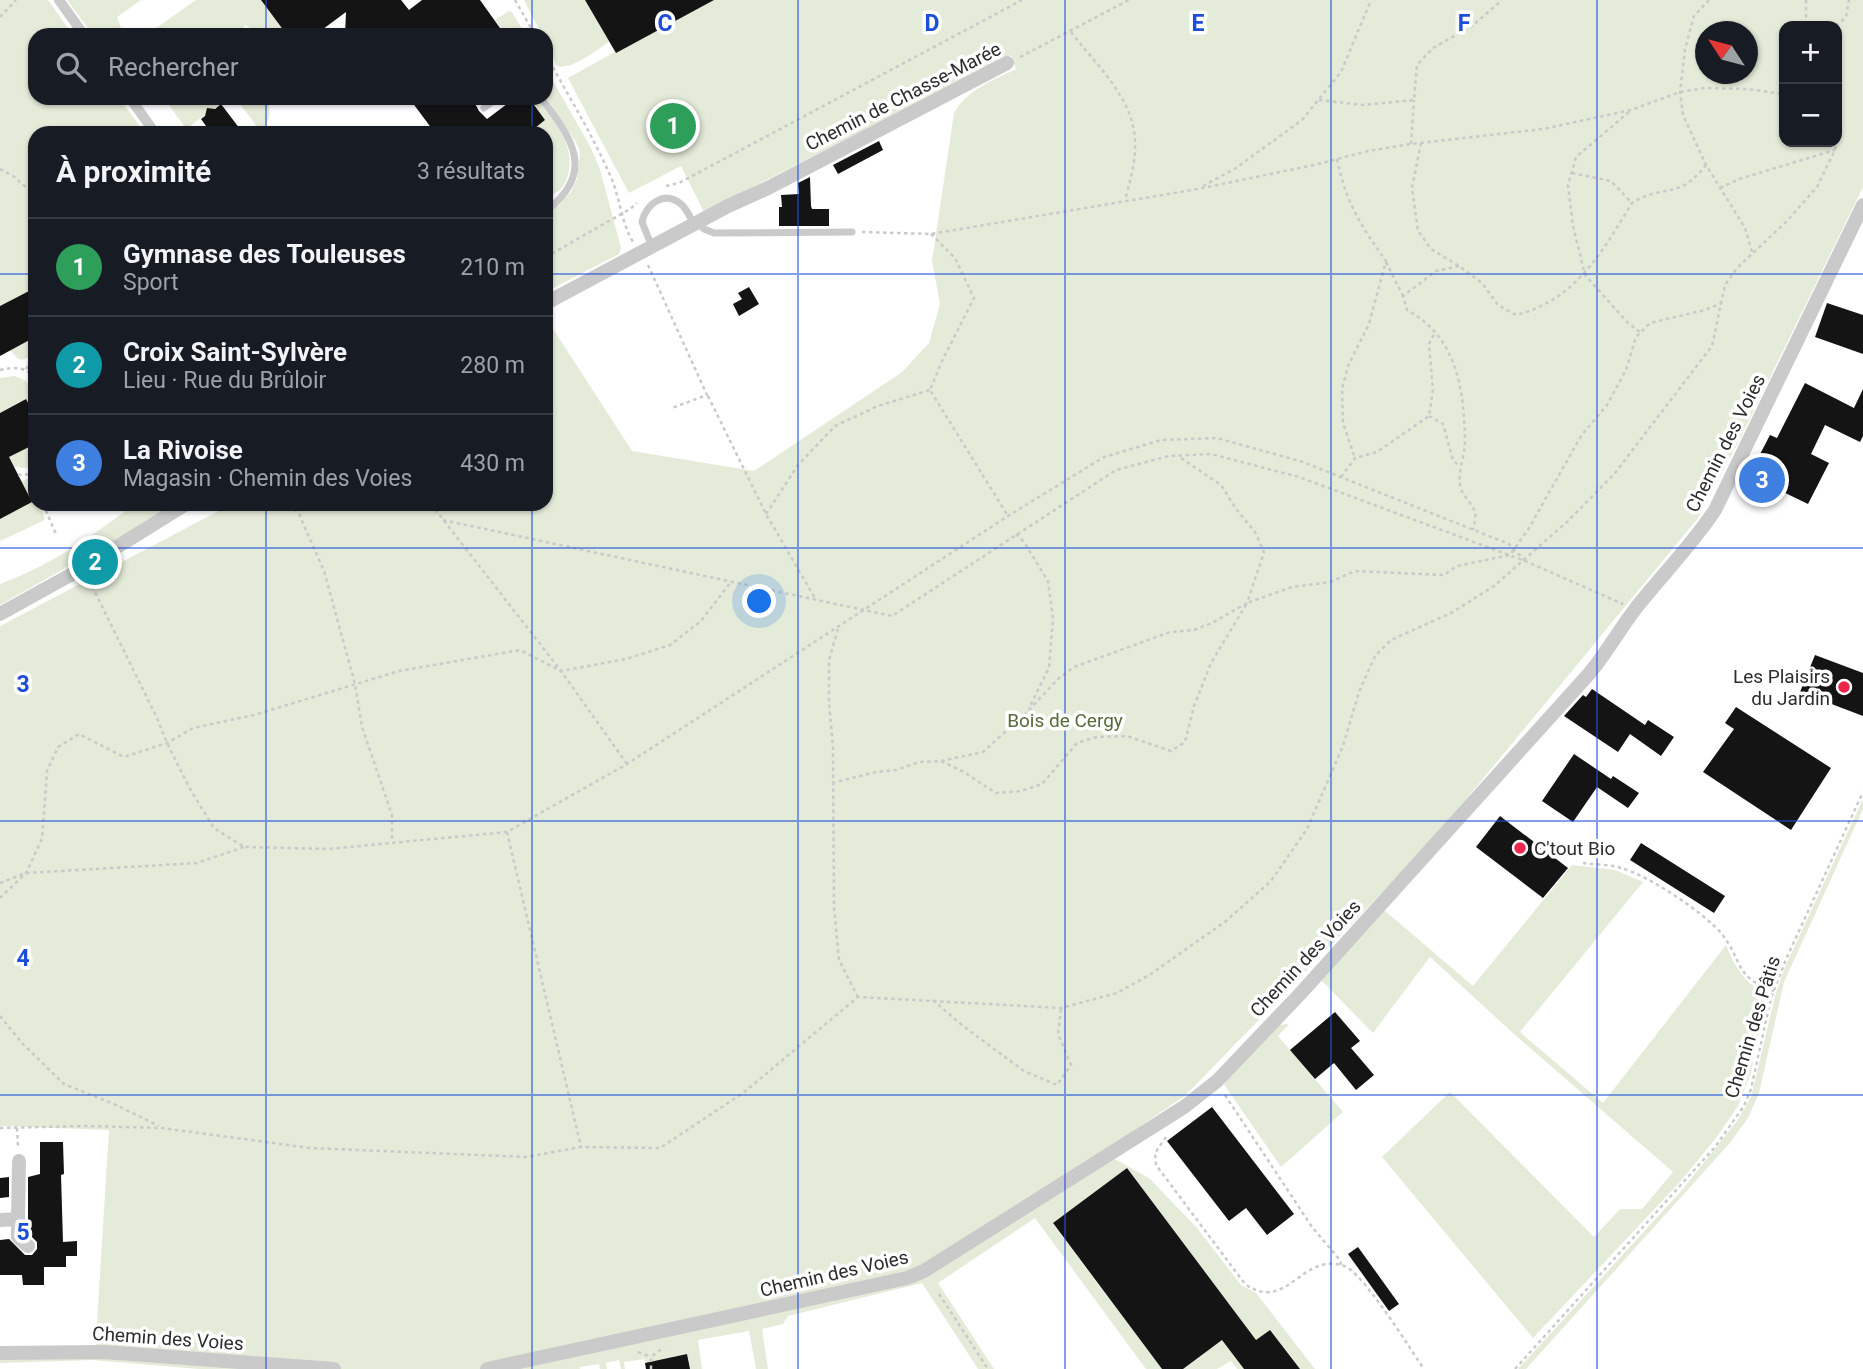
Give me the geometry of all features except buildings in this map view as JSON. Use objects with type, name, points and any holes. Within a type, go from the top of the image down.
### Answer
[{"type":"street","points":[[59,0],[79,28]]},
{"type":"street","name":"Chemin de Chasse-Marée","points":[[553,299],[1007,63]]},
{"type":"street","points":[[135,105],[150,126]]},
{"type":"street","name":"Chemin des Voies","points":[[488,1369],[907,1278],[924,1271],[1184,1107],[1217,1081],[1300,994],[1603,658],[1635,609],[1701,531],[1715,510],[1863,205]]},
{"type":"street","points":[[0,614],[83,568],[175,511]]},
{"type":"street","points":[[19,1161],[18,1237],[28,1246]]},
{"type":"street","points":[[0,1220],[18,1220]]},
{"type":"street","name":"Chemin des Voies","points":[[0,1353],[104,1352],[334,1369]]},
{"type":"lane","points":[[484,108],[488,105]]},
{"type":"lane","points":[[546,105],[570,138],[575,166],[570,188],[553,206]]},
{"type":"lane","points":[[646,251],[642,222],[648,207],[654,201],[662,199],[678,202],[696,223],[714,233],[852,232]]},
{"type":"path","points":[[0,17],[16,0]]},
{"type":"path","points":[[515,0],[531,28]]},
{"type":"path","points":[[659,187],[679,183],[1013,2],[1022,0]]},
{"type":"path","name":"Chemin de Chasse-Marée","points":[[1007,63],[1129,0]]},
{"type":"path","points":[[1198,189],[1236,168],[1301,120],[1341,72],[1371,0]]},
{"type":"path","points":[[1410,144],[1417,65],[1433,48],[1472,26],[1502,0]]},
{"type":"path","points":[[1709,0],[1694,16],[1685,49],[1680,92],[1683,115],[1706,165],[1745,228],[1752,252]]},
{"type":"path","points":[[1806,0],[1806,21]]},
{"type":"path","points":[[1842,21],[1846,17],[1849,0]]},
{"type":"path","points":[[1071,32],[1121,97],[1134,131],[1134,164],[1125,200]]},
{"type":"path","points":[[553,67],[597,146],[618,192],[628,234],[646,251],[649,267],[708,395],[766,513],[816,600]]},
{"type":"path","points":[[852,232],[931,234],[1198,189],[1368,151],[1543,129],[1631,110],[1680,92],[1705,88],[1779,93]]},
{"type":"path","points":[[1318,99],[1363,105],[1414,100]]},
{"type":"path","points":[[1631,110],[1576,158],[1568,185],[1573,226],[1585,275],[1628,323],[1641,332]]},
{"type":"path","points":[[1421,143],[1412,188],[1418,231],[1431,249],[1482,283],[1498,305],[1516,315],[1532,311],[1558,298],[1585,275],[1632,203],[1644,196],[1679,190],[1694,180],[1706,165]]},
{"type":"path","points":[[0,1128],[162,1128],[323,1148],[526,1157],[580,1147],[660,1148],[743,1093],[858,997],[1061,1008],[1117,993],[1151,974],[1226,921],[1271,881],[1307,828],[1343,746],[1359,692],[1375,656],[1391,640],[1451,613],[1494,586],[1569,521],[1615,473],[1712,346],[1725,285],[1752,252],[1785,223],[1817,187],[1836,147]]},
{"type":"path","points":[[1720,188],[1739,179],[1835,150]]},
{"type":"path","points":[[1336,159],[1343,189],[1364,230],[1386,261],[1404,296],[1407,310],[1425,319],[1452,358],[1460,382],[1465,444],[1460,487],[1475,513],[1473,530]]},
{"type":"path","points":[[0,169],[28,189]]},
{"type":"path","points":[[1572,173],[1611,181],[1632,203]]},
{"type":"path","points":[[553,253],[623,213],[642,197]]},
{"type":"path","points":[[930,390],[974,298],[955,258],[931,234]]},
{"type":"path","points":[[1355,458],[1343,423],[1342,388],[1348,366],[1370,324],[1386,261]]},
{"type":"path","points":[[1404,296],[1436,271],[1459,266]]},
{"type":"path","points":[[832,783],[896,770],[919,762],[941,761],[982,752],[1074,667],[1170,632],[1194,630],[1247,603],[1293,587],[1330,582],[1355,571],[1444,575],[1457,566],[1510,555],[1581,436],[1607,405],[1626,370],[1636,337],[1650,323],[1722,303]]},
{"type":"path","points":[[1341,477],[1355,458],[1377,452],[1429,416],[1433,390],[1429,344],[1436,332]]},
{"type":"path","points":[[0,370],[26,369]]},
{"type":"path","points":[[766,513],[798,465],[835,426],[878,406],[930,390]]},
{"type":"path","points":[[930,390],[1008,516]]},
{"type":"path","points":[[672,408],[708,395]]},
{"type":"path","points":[[1429,416],[1443,424],[1453,460],[1461,467]]},
{"type":"path","points":[[0,883],[26,873],[197,863],[244,847],[328,849],[507,832],[626,764],[1008,516],[1104,457],[1161,440],[1217,438],[1303,462],[1509,544],[1525,561]]},
{"type":"path","points":[[443,520],[892,616],[1116,470],[1177,456],[1211,454],[1299,477],[1510,555],[1635,609]]},
{"type":"path","points":[[941,761],[996,793],[1021,791],[1042,784],[1077,743],[1097,737],[1127,736],[1171,751],[1185,742],[1194,706],[1211,663],[1247,603],[1264,552],[1255,531],[1236,509],[1221,485],[1177,456]]},
{"type":"path","points":[[18,475],[28,474]]},
{"type":"path","points":[[46,511],[56,534]]},
{"type":"path","points":[[297,511],[324,571],[355,684],[362,727],[392,815],[392,843]]},
{"type":"path","points":[[436,511],[561,671],[626,764]]},
{"type":"path","points":[[1016,534],[1024,542],[1048,581],[1053,618],[1049,668],[1027,712]]},
{"type":"path","points":[[83,568],[190,789],[214,828],[244,847]]},
{"type":"path","points":[[0,898],[26,873],[42,839],[47,771],[58,747],[79,734],[124,757],[167,743],[193,728],[254,715],[399,671],[520,650],[561,671],[626,659],[670,645],[701,621],[730,583]]},
{"type":"path","points":[[838,627],[829,660],[834,908],[839,960],[858,997]]},
{"type":"path","name":"Chemin des Pâtis","points":[[1515,1369],[1715,1147],[1744,1106],[1751,1089],[1774,991],[1863,792]]},
{"type":"path","points":[[507,832],[580,1147]]},
{"type":"path","points":[[1583,863],[1620,867],[1643,877],[1691,907],[1720,932],[1749,980],[1774,991]]},
{"type":"path","points":[[933,1000],[1024,1071],[1057,1085],[1071,1065],[1058,1034],[1061,1008]]},
{"type":"path","points":[[0,1016],[21,1042],[64,1084],[116,1105],[162,1128]]},
{"type":"path","points":[[1217,1081],[1312,1227],[1342,1265]]},
{"type":"path","points":[[17,1128],[19,1161]]},
{"type":"path","points":[[1171,1134],[1158,1147],[1154,1159],[1156,1165],[1245,1284],[1271,1294],[1279,1292],[1306,1271],[1329,1265],[1342,1265],[1362,1281],[1424,1369]]},
{"type":"path","points":[[939,1294],[988,1369]]},
{"type":"green space","points":[[0,0],[48,0],[68,28],[28,28],[28,105],[124,105],[140,126],[28,126],[28,292],[0,306]]},
{"type":"green space","points":[[67,0],[141,0],[117,17],[121,28],[88,28]]},
{"type":"green space","points":[[196,0],[261,0],[282,28],[250,28],[245,25],[244,28],[156,28]]},
{"type":"green space","name":"Bois de Cergy","points":[[524,0],[1863,0],[1863,187],[1740,439],[1698,518],[1430,843],[1186,1095],[934,1266],[487,1369],[199,1369],[92,1360],[0,1363],[0,1358],[95,1355],[109,1130],[0,1126],[0,626],[219,511],[553,511],[553,329],[632,451],[754,471],[902,372],[929,343],[940,304],[932,261],[954,113],[973,92],[1016,69],[1011,55],[704,212],[681,166],[629,193],[568,78],[615,52],[609,42],[577,62],[557,66],[553,58],[553,28],[538,28]]},
{"type":"green space","points":[[509,11],[522,28],[501,28],[495,20]]},
{"type":"green space","points":[[553,81],[600,169],[621,248],[619,254],[553,288],[553,210],[571,192],[577,179],[580,152],[551,105]]},
{"type":"green space","points":[[169,105],[218,105],[190,126],[184,126]]},
{"type":"green space","points":[[241,105],[268,105],[267,124],[256,126]]},
{"type":"green space","points":[[534,105],[541,105],[550,116],[562,134],[569,154],[570,164],[565,183],[553,193],[553,126],[538,126],[545,120]]},
{"type":"green space","points":[[28,341],[28,358],[22,360],[17,358],[10,350]]},
{"type":"green space","points":[[14,376],[28,383],[28,404],[25,399],[0,413],[0,378]]},
{"type":"green space","points":[[28,448],[28,467],[14,467],[9,457]]},
{"type":"green space","points":[[28,480],[28,511],[42,511],[45,520],[0,541],[0,519],[21,481]]},
{"type":"green space","points":[[126,511],[167,511],[0,605],[0,584],[35,569],[100,530]]},
{"type":"green space","points":[[1863,799],[1863,809],[1784,982],[1759,1093],[1748,1118],[1729,1144],[1526,1369],[1518,1369],[1682,1190],[1737,1121],[1751,1097],[1775,996],[1785,967]]},
{"type":"green space","points":[[1572,865],[1615,870],[1643,882],[1520,1032],[1603,1103],[1726,945],[1742,974],[1766,995],[1751,1073],[1738,1106],[1679,1183],[1533,1338],[1382,1157],[1450,1092],[1594,1237],[1620,1209],[1642,1209],[1673,1172],[1430,957],[1373,1033],[1321,980],[1384,910],[1473,986]]},
{"type":"green space","points":[[1289,1024],[1278,1036],[1343,1112],[1281,1167],[1221,1080],[1278,1025]]},
{"type":"green space","points":[[1111,1157],[1149,1178],[1197,1228],[1241,1285],[1256,1293],[1315,1369],[1300,1369],[1270,1330],[1235,1356],[1244,1369],[1237,1369],[1231,1361],[1217,1369],[1183,1369],[1243,1323],[1127,1168],[1053,1224],[1162,1369],[1146,1369],[1035,1218],[938,1283],[994,1369],[978,1369],[922,1283],[788,1316],[783,1324],[762,1329],[768,1369],[756,1369],[749,1331],[698,1340],[702,1369],[690,1369],[687,1354],[673,1357],[675,1369],[647,1369],[645,1359],[624,1362],[625,1369],[621,1369],[619,1360],[606,1363],[607,1369],[600,1369],[599,1364],[580,1369],[506,1369],[917,1280]]},
{"type":"place","name":"Gymnase des Touleuses","points":[[673,126]]},
{"type":"place","name":"La Rivoise","points":[[1762,480]]},
{"type":"place","name":"Croix Saint-Sylvère","points":[[95,562]]},
{"type":"place","name":"Les Plaisirs du Jardin","points":[[1844,687]]},
{"type":"place","name":"C'tout Bio","points":[[1520,848]]}]
